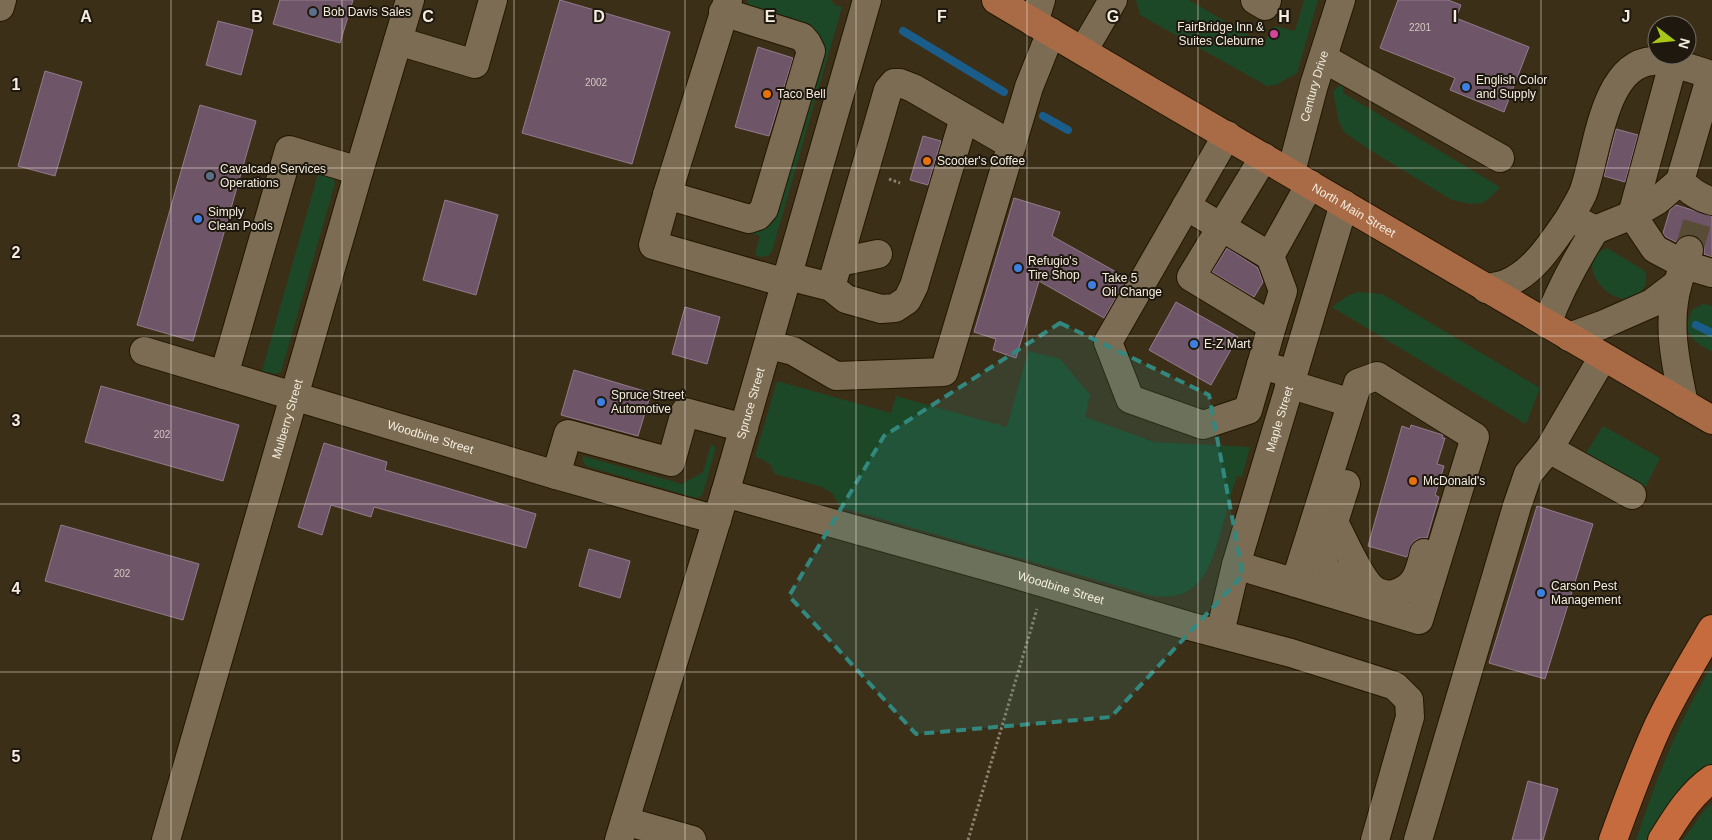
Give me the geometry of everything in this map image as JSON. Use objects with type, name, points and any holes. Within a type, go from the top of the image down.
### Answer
[{"type":"highway","points":[[1613,840],[1658,726],[1685,673],[1712,629]]},
{"type":"highway","points":[[1662,840],[1678,814],[1702,786],[1712,779]]},
{"type":"main road","name":"North Main Street","points":[[996,0],[1042,18],[1084,51],[1486,289],[1712,420]]},
{"type":"street","points":[[0,6],[2,0]]},
{"type":"street","name":"Mulberry Street","points":[[166,840],[410,0]]},
{"type":"street","points":[[398,41],[475,64],[493,0]]},
{"type":"street","name":"Spruce Street","points":[[625,822],[769,345],[867,0]]},
{"type":"street","points":[[1084,51],[1113,0]]},
{"type":"street","points":[[1255,0],[1265,6],[1267,0]]},
{"type":"street","name":"Century Drive","points":[[1270,256],[1301,178],[1323,58],[1341,0]]},
{"type":"street","points":[[667,195],[749,219],[758,216],[764,209],[811,51],[802,36],[726,6],[667,195],[653,245],[787,279],[831,287],[846,298],[881,309],[895,308],[907,300],[914,286],[964,118]]},
{"type":"street","points":[[769,345],[792,351],[836,376],[944,372],[1029,87],[1042,18]]},
{"type":"street","points":[[1323,58],[1500,158]]},
{"type":"street","points":[[1486,289],[1506,284],[1528,269],[1544,254],[1570,217],[1583,193],[1610,100],[1618,82],[1632,66],[1647,62]]},
{"type":"street","points":[[1673,65],[1632,215],[1655,249],[1684,266],[1712,273]]},
{"type":"street","points":[[1676,65],[1711,75],[1680,181],[1658,200],[1632,215],[1595,230],[1575,262],[1558,331],[1602,325],[1652,303],[1684,266]]},
{"type":"street","points":[[831,287],[888,90],[894,83],[900,83],[913,88],[1012,145]]},
{"type":"street","points":[[1186,206],[1270,256],[1282,291],[1248,410],[1203,425],[1130,399],[1108,342],[1186,206],[1227,135]]},
{"type":"street","points":[[224,375],[289,150],[359,171]]},
{"type":"street","points":[[1264,157],[1190,278],[1272,326]]},
{"type":"street","points":[[1680,181],[1705,204]]},
{"type":"street","name":"Maple Street","points":[[1220,633],[1236,565],[1344,204]]},
{"type":"street","points":[[1570,217],[1595,230]]},
{"type":"street","points":[[839,262],[878,254]]},
{"type":"street","points":[[1684,266],[1672,317],[1673,351],[1684,404]]},
{"type":"street","name":"Woodbine Street","points":[[144,351],[716,520]]},
{"type":"street","points":[[1418,840],[1528,474],[1549,449],[1603,357]]},
{"type":"street","points":[[1261,364],[1291,379],[1348,413]]},
{"type":"street","points":[[1236,565],[1295,583],[1419,620],[1475,437],[1377,376],[1358,383],[1295,583]]},
{"type":"street","points":[[556,474],[568,434],[670,462],[684,412],[744,428]]},
{"type":"street","points":[[1348,413],[1350,469],[1334,522],[1362,576],[1374,591],[1388,595],[1404,591],[1417,578],[1462,429]]},
{"type":"street","points":[[1549,449],[1632,495]]},
{"type":"street","name":"Woodbine Street","points":[[725,493],[1007,572],[1189,626],[1220,633],[1395,686],[1409,700],[1410,717],[1375,840]]},
{"type":"street","points":[[625,822],[692,840]]},
{"type":"path","points":[[968,840],[1037,609]]},
{"type":"highlighted area","points":[[1060,323],[1209,395],[1243,575],[1111,717],[916,734],[789,596],[884,436]]},
{"type":"green space","points":[[747,0],[831,0],[835,5],[842,7],[772,251],[768,256],[759,257],[755,254],[760,236],[704,220],[751,227],[820,47],[749,9]]},
{"type":"green space","points":[[1136,0],[1189,0],[1263,44],[1275,26],[1295,31],[1304,0],[1318,0],[1297,73],[1276,85],[1267,86],[1140,15]]},
{"type":"green space","points":[[1343,85],[1343,93],[1500,187],[1482,203],[1472,204],[1452,200],[1370,150],[1344,132],[1339,122],[1333,91]]},
{"type":"green space","points":[[318,174],[333,178],[335,183],[281,372],[275,374],[262,371]]},
{"type":"green space","points":[[1607,248],[1645,271],[1645,285],[1634,298],[1623,299],[1612,295],[1595,276],[1592,265],[1596,255]]},
{"type":"green space","points":[[1358,292],[1382,294],[1540,388],[1526,424],[1332,307],[1347,296]]},
{"type":"green space","points":[[1704,304],[1712,306],[1712,352],[1694,340],[1690,335],[1687,325],[1693,309]]},
{"type":"green space","points":[[1028,351],[1060,359],[1090,395],[1085,417],[1154,442],[1250,447],[1242,477],[1237,476],[1212,560],[1199,582],[1191,589],[1180,594],[1166,596],[1149,595],[840,507],[832,493],[822,487],[775,474],[770,464],[755,456],[777,381],[891,413],[896,396],[1007,427]]},
{"type":"green space","points":[[1603,426],[1660,458],[1645,488],[1586,453]]},
{"type":"green space","points":[[711,444],[715,447],[715,450],[704,490],[701,496],[696,498],[586,466],[583,462],[583,456],[682,484],[703,472]]},
{"type":"green space","points":[[1712,666],[1712,764],[1687,785],[1649,840],[1636,840],[1669,751],[1689,708]]},
{"type":"green space","points":[[1712,803],[1712,840],[1683,840],[1704,811]]},
{"type":"building","name":"Bob Davis Sales","points":[[280,0],[353,0],[340,43],[273,24]]},
{"type":"building","points":[[560,0],[670,32],[632,164],[522,133]]},
{"type":"building","points":[[1398,0],[1448,0],[1461,5],[1456,18],[1529,47],[1504,112],[1450,90],[1455,78],[1380,48]]},
{"type":"building","points":[[218,21],[253,30],[241,75],[206,65]]},
{"type":"building","name":"Taco Bell","points":[[758,47],[793,58],[769,136],[735,127]]},
{"type":"building","points":[[45,71],[82,82],[55,176],[18,166]]},
{"type":"building","points":[[200,105],[256,121],[193,341],[137,325]]},
{"type":"building","points":[[1616,129],[1638,135],[1625,182],[1604,176]]},
{"type":"building","name":"Scooter's Coffee","points":[[923,136],[941,141],[928,185],[910,180]]},
{"type":"building","name":"Refugio's Tire Shop","points":[[1014,198],[1060,212],[1052,236],[1127,278],[1104,318],[1039,281],[1016,358],[993,350],[996,339],[974,332]]},
{"type":"building","points":[[445,200],[498,215],[476,295],[423,280]]},
{"type":"building","points":[[1676,205],[1712,216],[1712,257],[1704,254],[1704,246],[1701,240],[1694,235],[1685,235],[1676,242],[1666,237],[1663,233],[1670,210]]},
{"type":"building","name":"E-Z Mart","points":[[1227,248],[1258,268],[1263,282],[1254,297],[1212,272]]},
{"type":"building","name":"E-Z Mart","points":[[1176,302],[1238,337],[1211,385],[1149,350]]},
{"type":"building","points":[[685,307],[720,317],[707,364],[672,354]]},
{"type":"building","name":"Spruce Street Automotive","points":[[574,370],[651,393],[638,436],[561,415]]},
{"type":"building","points":[[101,386],[239,425],[223,481],[85,442]]},
{"type":"building","name":"McDonald's","points":[[1411,425],[1443,435],[1442,438],[1445,438],[1437,464],[1444,466],[1435,495],[1439,497],[1427,538],[1419,538],[1413,542],[1407,557],[1368,546],[1402,426],[1410,429]]},
{"type":"building","points":[[324,443],[387,462],[385,470],[536,514],[526,548],[374,507],[371,517],[331,505],[322,535],[298,527]]},
{"type":"building","name":"Carson Pest Management","points":[[1537,506],[1593,524],[1545,679],[1489,663]]},
{"type":"building","points":[[61,525],[199,564],[183,620],[45,581]]},
{"type":"building","points":[[589,549],[630,561],[620,598],[579,586]]},
{"type":"building","points":[[1528,781],[1558,789],[1543,840],[1512,840]]},
{"type":"waterway","points":[[903,31],[1004,92]]},
{"type":"waterway","points":[[1043,116],[1068,130]]},
{"type":"waterway","points":[[1696,325],[1712,333]]},
{"type":"tunnel","points":[[1689,250],[1700,212]]},
{"type":"place","name":"Bob Davis Sales","points":[[313,12]]},
{"type":"place","name":"FairBridge Inn & Suites Cleburne","points":[[1274,34]]},
{"type":"place","name":"English Color and Supply","points":[[1466,87]]},
{"type":"place","name":"Taco Bell","points":[[767,94]]},
{"type":"place","name":"Scooter's Coffee","points":[[927,161]]},
{"type":"place","name":"Cavalcade Services Operations","points":[[210,176]]},
{"type":"place","name":"Simply Clean Pools","points":[[198,219]]},
{"type":"place","name":"Refugio's Tire Shop","points":[[1018,268]]},
{"type":"place","name":"Take 5 Oil Change","points":[[1092,285]]},
{"type":"place","name":"E-Z Mart","points":[[1194,344]]},
{"type":"place","name":"Spruce Street Automotive","points":[[601,402]]},
{"type":"place","name":"McDonald's","points":[[1413,481]]},
{"type":"place","name":"Carson Pest Management","points":[[1541,593]]}]
